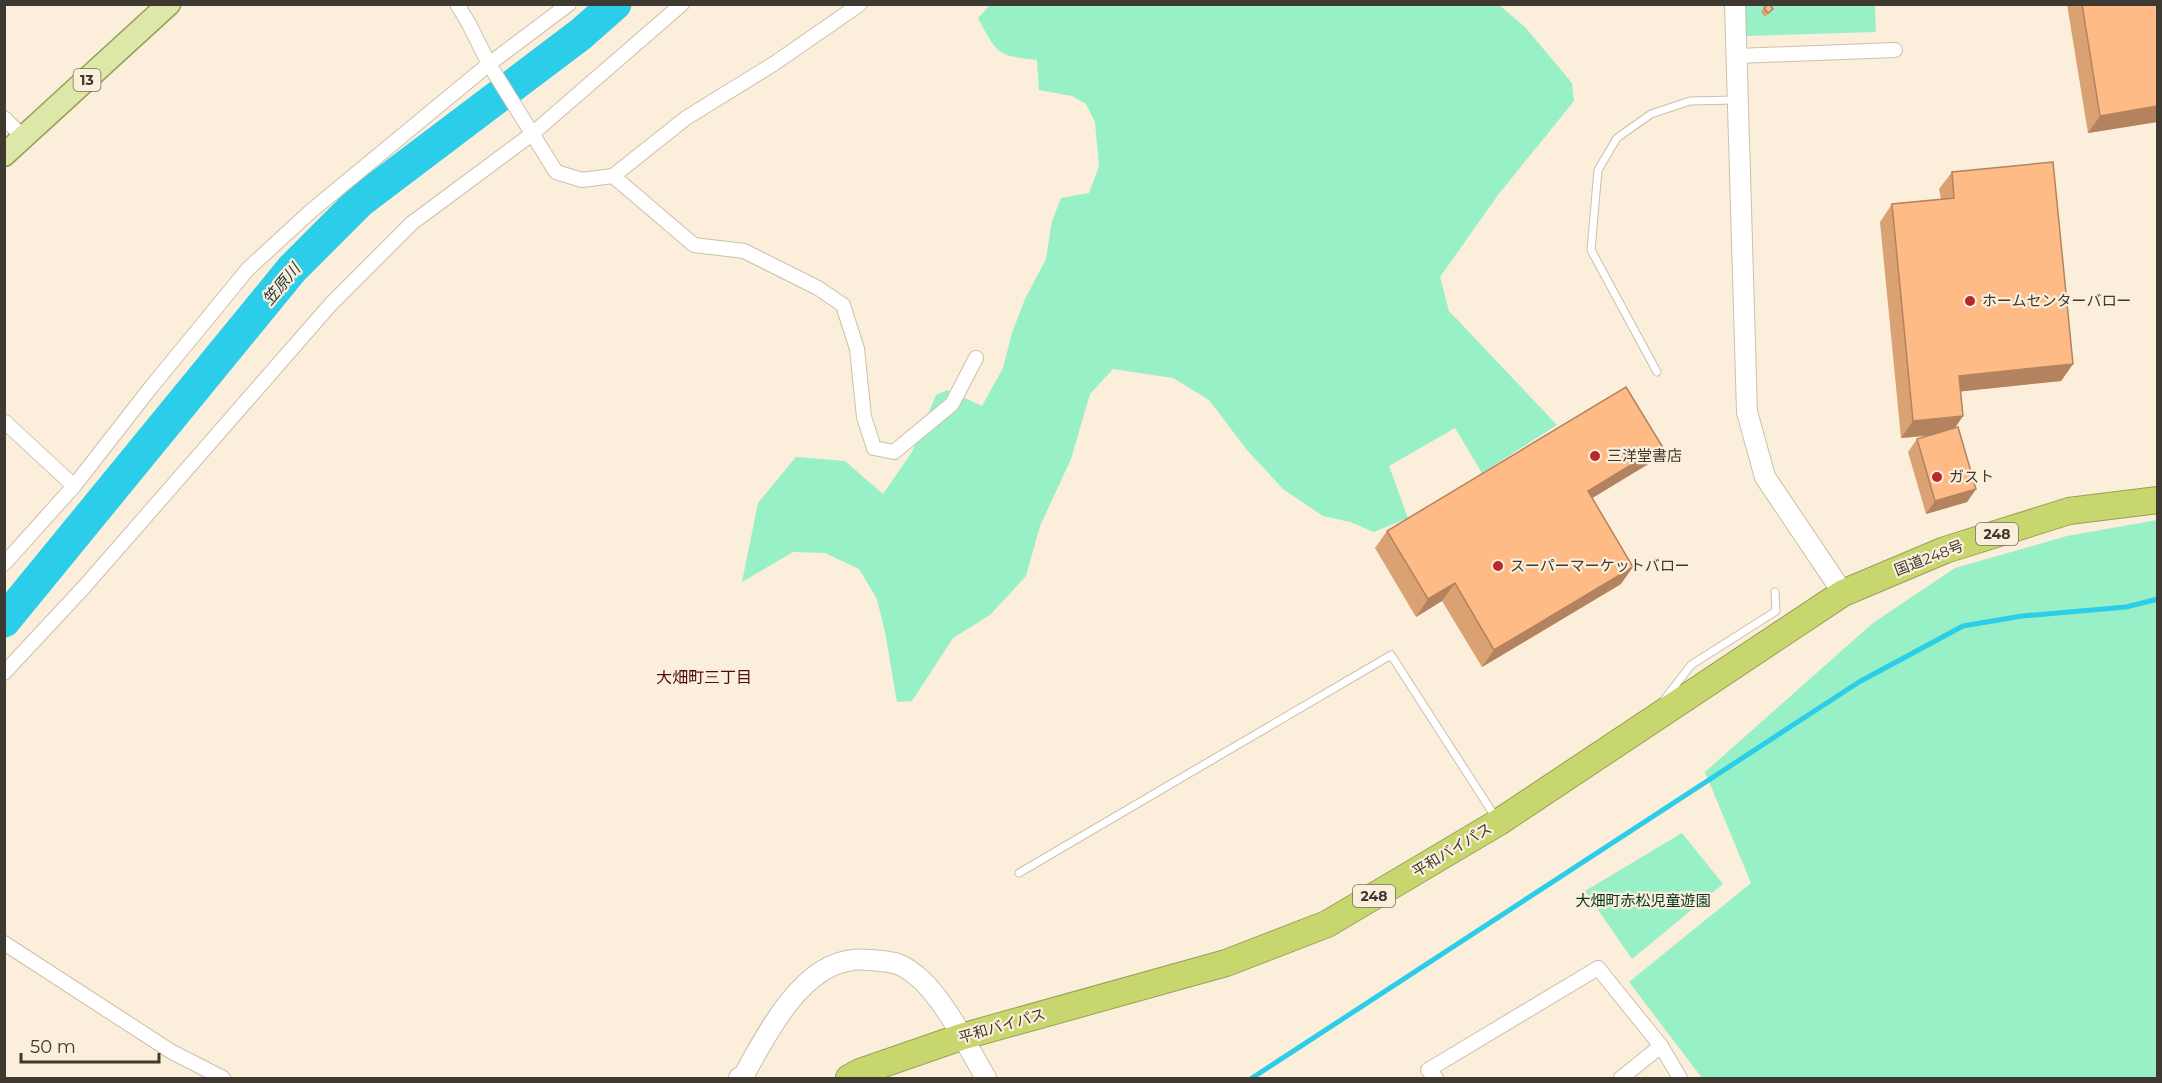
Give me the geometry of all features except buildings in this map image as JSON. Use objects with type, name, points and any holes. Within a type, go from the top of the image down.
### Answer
[{"type":"highway","name":"国道248号","points":[[1843,593],[1945,550],[2068,511],[2157,500]]},
{"type":"highway","name":"平和バイパス","points":[[849,1078],[860,1072],[961,1037],[1226,963],[1327,924],[1499,822],[1843,593]]},
{"type":"main road","name":"13","points":[[4,155],[169,4]]},
{"type":"street","points":[[456,4],[489,64],[556,172],[582,180],[613,176],[686,118],[775,63],[860,4]]},
{"type":"street","points":[[4,564],[74,486],[248,269],[311,211],[489,64],[569,4]]},
{"type":"street","points":[[4,674],[85,586],[331,304],[412,223],[532,134],[682,4]]},
{"type":"street","points":[[1735,4],[1747,412],[1765,477],[1843,593]]},
{"type":"street","points":[[1737,56],[1895,50]]},
{"type":"street","points":[[4,118],[24,138]]},
{"type":"street","points":[[613,176],[694,246],[744,252],[818,288],[843,305],[857,350],[864,417],[874,448],[894,452],[951,404],[976,358]]},
{"type":"street","points":[[5,422],[74,486]]},
{"type":"street","points":[[4,943],[172,1052],[223,1078]]},
{"type":"street","points":[[739,1078],[744,1075],[780,1013],[796,992],[833,966],[852,960],[896,962],[919,977],[938,1000],[986,1078]]},
{"type":"street","points":[[1436,1078],[1428,1070],[1598,968],[1660,1046],[1680,1078]]},
{"type":"street","points":[[1621,1078],[1660,1046]]},
{"type":"lane","points":[[1657,372],[1591,250],[1598,170],[1617,138],[1651,114],[1690,101],[1738,100]]},
{"type":"lane","points":[[1644,726],[1690,665],[1776,610],[1775,592]]},
{"type":"lane","points":[[1019,873],[1391,655],[1499,822]]},
{"type":"green space","points":[[990,5],[1499,5],[1525,27],[1572,83],[1574,101],[1498,195],[1440,277],[1449,311],[1557,425],[1482,473],[1455,428],[1389,466],[1408,518],[1374,532],[1350,522],[1323,516],[1283,489],[1247,450],[1209,400],[1173,378],[1113,369],[1090,394],[1071,459],[1040,526],[1026,576],[990,615],[953,638],[912,701],[897,702],[877,599],[859,569],[825,553],[793,552],[742,582],[758,503],[796,457],[845,461],[883,494],[912,452],[936,395],[947,390],[982,406],[1003,368],[1012,333],[1025,299],[1046,259],[1052,221],[1061,198],[1089,193],[1099,166],[1095,122],[1086,104],[1072,96],[1039,90],[1037,60],[1013,57],[999,51],[994,46],[978,18]]},
{"type":"green space","points":[[1745,5],[1875,5],[1876,32],[1745,36]]},
{"type":"green space","points":[[2157,520],[2157,1078],[1702,1078],[1629,982],[1751,883],[1705,772],[1873,623],[1955,568],[2067,536]]},
{"type":"green space","name":"大畑町赤松児童遊園","points":[[1682,833],[1723,884],[1632,959],[1585,891]]},
{"type":"waterway","name":"笠原川","points":[[4,621],[292,269],[360,201],[581,34],[615,4]]},
{"type":"waterway","points":[[1252,1078],[1859,682],[1963,626],[2022,616],[2126,607],[2158,599]]},
{"type":"place","name":"ホームセンターバロー","points":[[1970,301]]},
{"type":"place","name":"三洋堂書店","points":[[1595,456]]},
{"type":"place","name":"ガスト","points":[[1937,477]]},
{"type":"place","name":"スーパーマーケットバロー","points":[[1498,566]]},
{"type":"district","name":"大畑町三丁目","points":[[704,677]]}]
